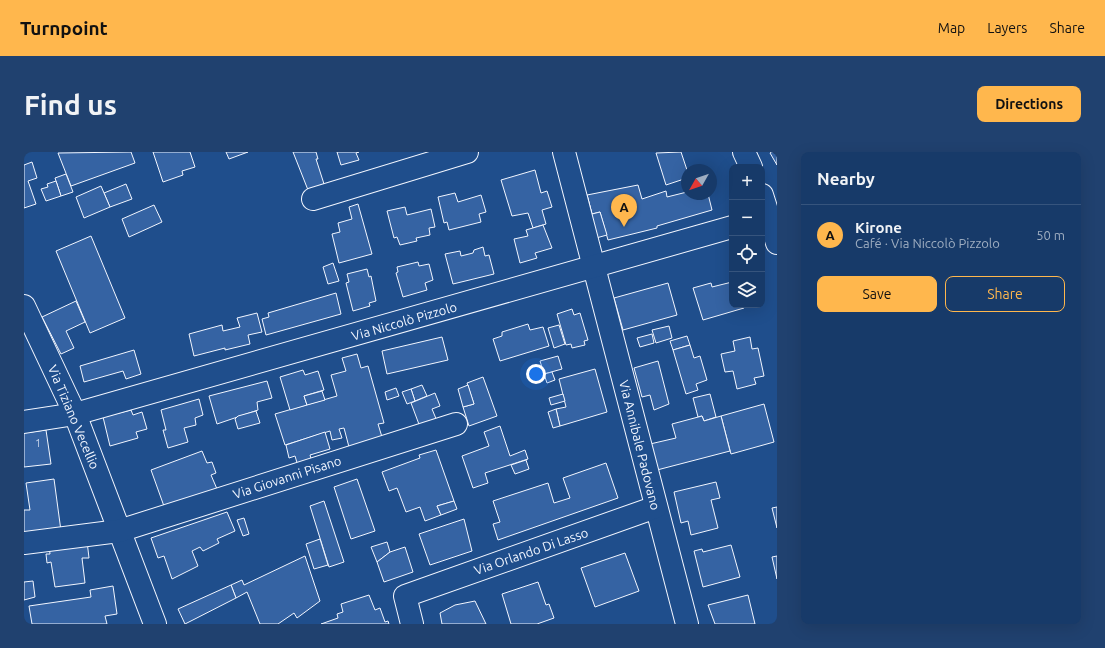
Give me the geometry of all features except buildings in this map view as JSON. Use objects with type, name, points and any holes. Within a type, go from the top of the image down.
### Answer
[{"type":"street","points":[[313,199],[467,152]]},
{"type":"street","name":"Via Annibale Padovano","points":[[564,152],[595,266],[687,624]]},
{"type":"street","points":[[744,152],[750,164]]},
{"type":"street","points":[[764,200],[777,243]]},
{"type":"street","name":"Via Niccolò Pizzolo","points":[[24,422],[75,414],[729,228]]},
{"type":"street","name":"Via Tiziano Vecellio","points":[[24,306],[75,414],[155,624]]},
{"type":"street","name":"Via Giovanni Pisano","points":[[119,531],[456,424]]},
{"type":"street","name":"Via Orlando Di Lasso","points":[[412,624],[405,596],[656,507]]},
{"type":"street","points":[[24,543],[119,531]]},
{"type":"place","name":"Kirone","points":[[624,227]]}]
